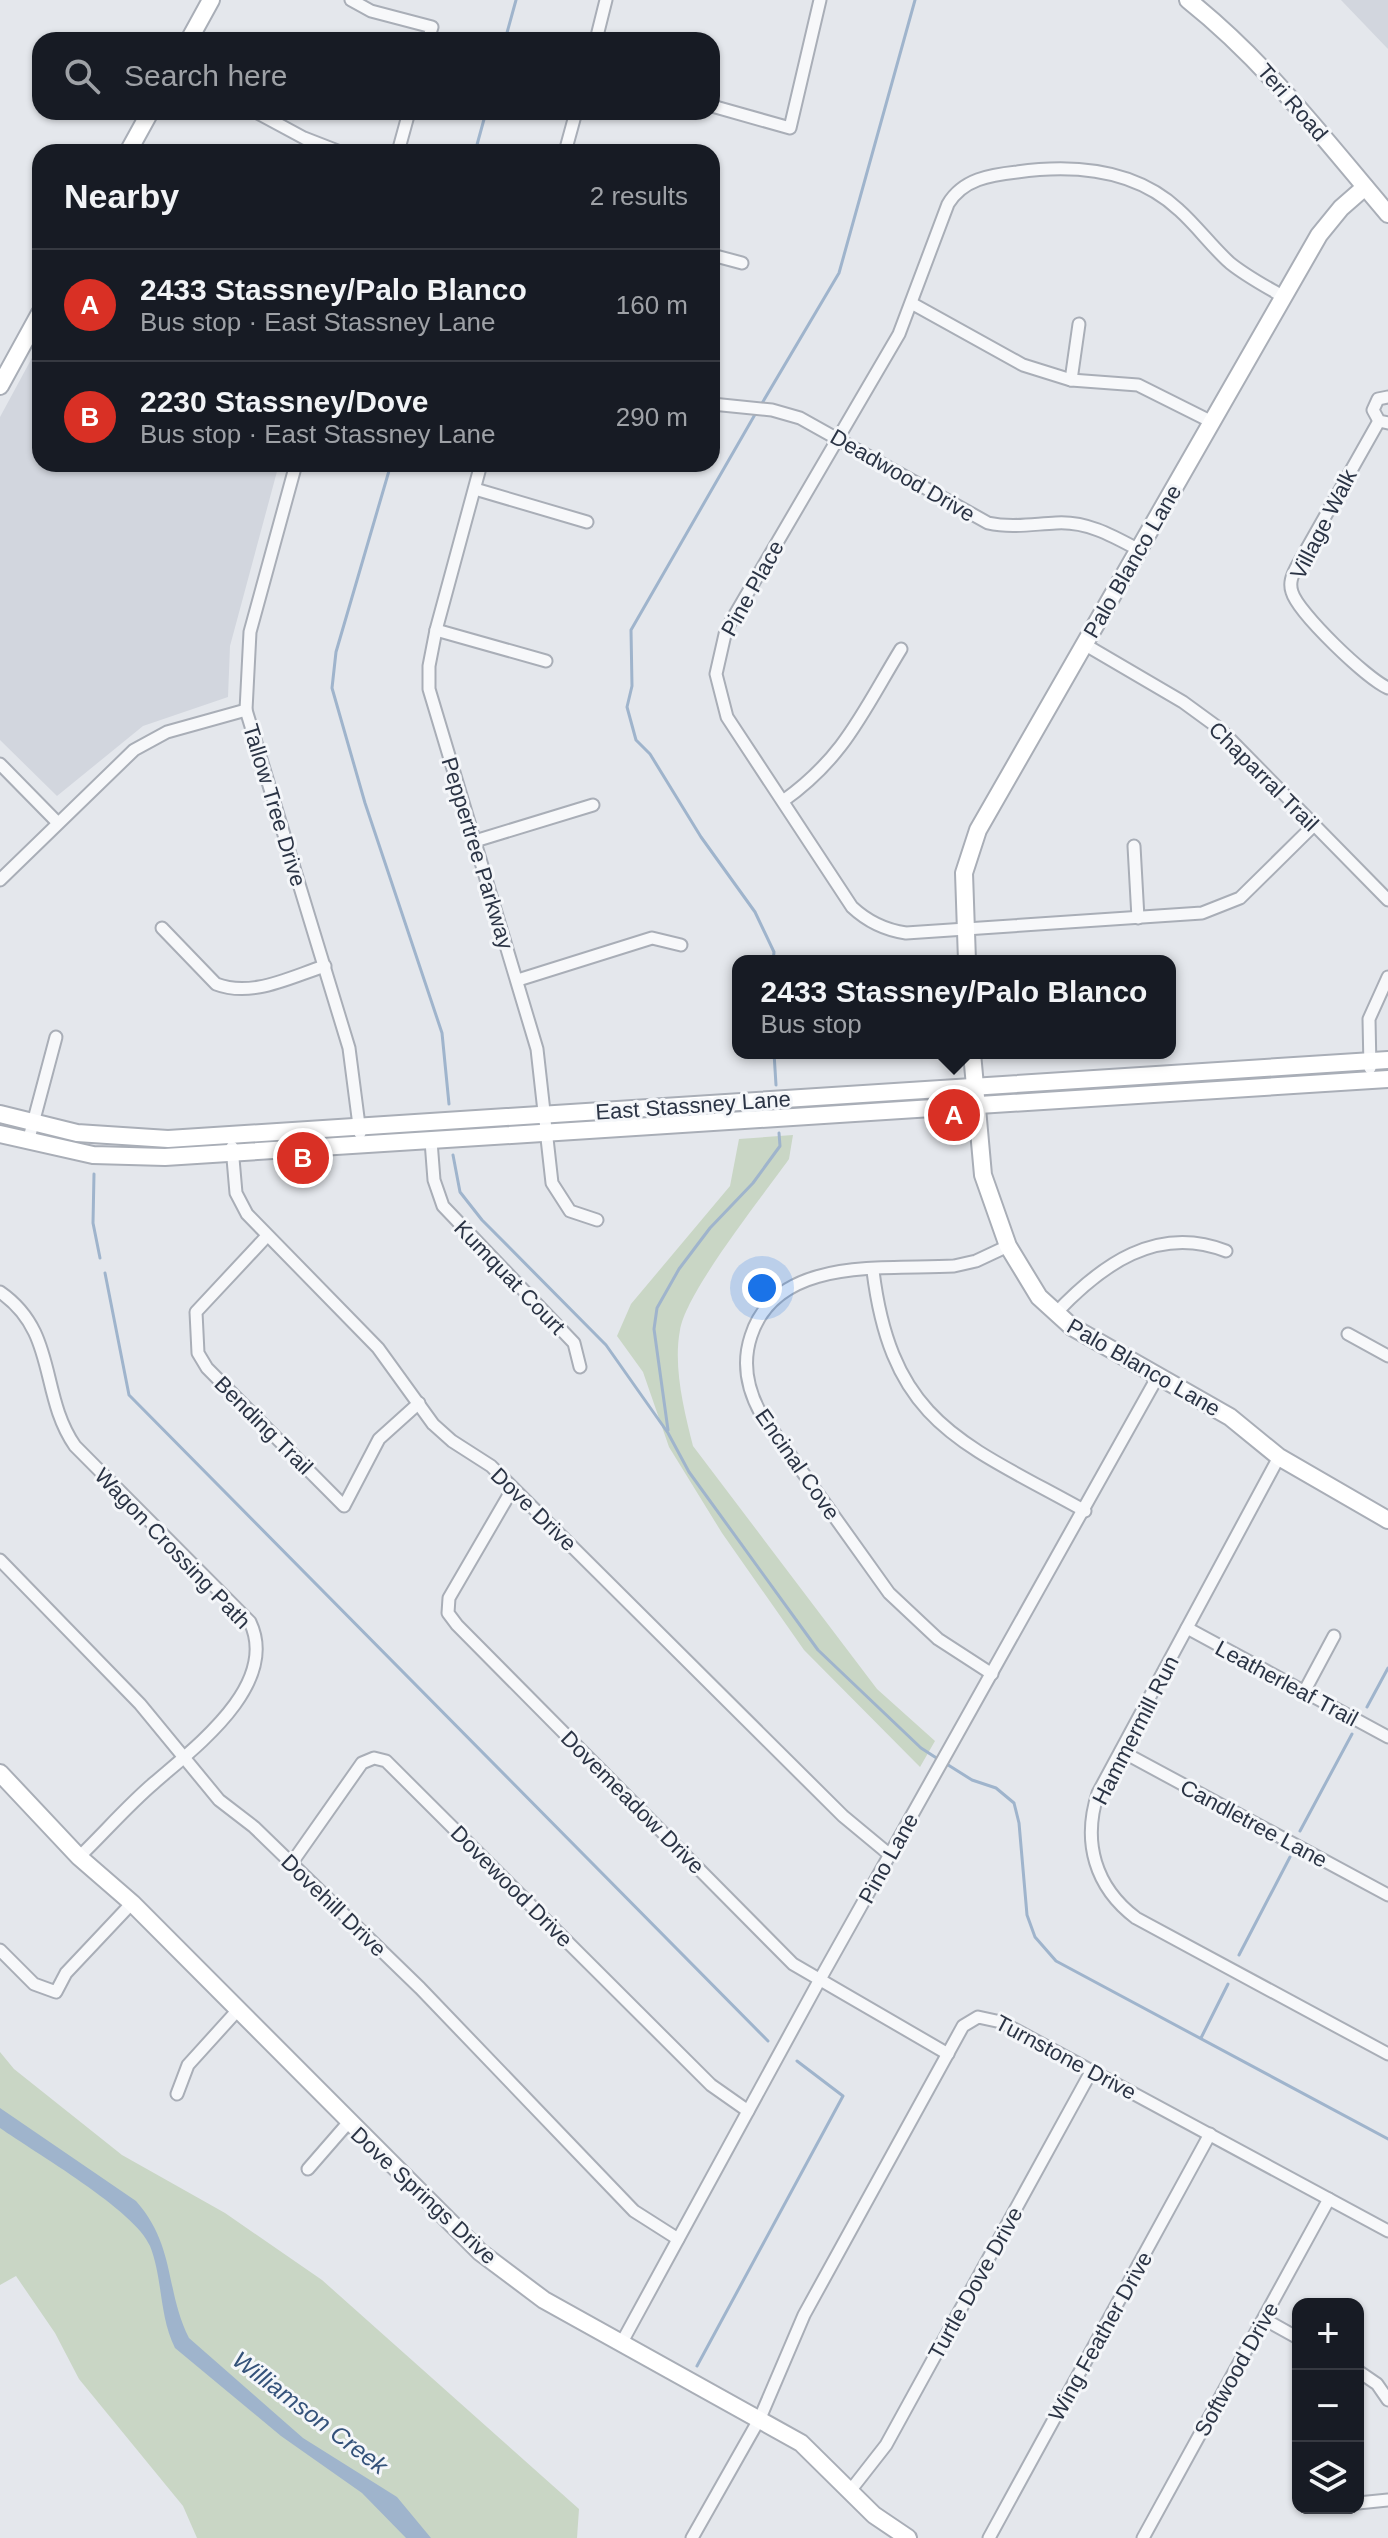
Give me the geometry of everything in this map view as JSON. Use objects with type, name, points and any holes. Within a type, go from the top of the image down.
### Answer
[{"type":"street","points":[[193,32],[211,0]]},
{"type":"street","points":[[351,0],[391,18],[432,27],[430,32]]},
{"type":"street","points":[[598,32],[606,0]]},
{"type":"street","points":[[720,108],[790,128],[820,0]]},
{"type":"street","name":"Teri Road","points":[[1188,0],[1240,43],[1283,87],[1388,214]]},
{"type":"street","points":[[132,144],[146,120]]},
{"type":"street","points":[[271,120],[319,144]]},
{"type":"street","points":[[400,144],[407,120]]},
{"type":"street","points":[[567,144],[574,120]]},
{"type":"street","name":"Pine Place","points":[[1282,296],[1231,264],[1177,207],[1149,188],[1102,171],[1057,169],[993,176],[972,182],[958,191],[948,204],[913,304],[726,630],[717,662],[717,685],[727,717],[852,907],[865,918],[906,933],[1187,916],[1227,905],[1240,898],[1314,825]]},
{"type":"street","name":"Palo Blanco Lane","points":[[967,955],[964,873],[971,844],[1282,296],[1319,235],[1341,208],[1365,187]]},
{"type":"street","points":[[720,257],[742,263]]},
{"type":"street","points":[[913,304],[1015,361],[1071,380],[1138,385],[1212,422]]},
{"type":"street","points":[[1071,380],[1079,324]]},
{"type":"street","points":[[0,386],[32,328]]},
{"type":"street","name":"Village Walk","points":[[1388,397],[1378,399],[1373,406],[1373,415],[1383,422],[1296,568],[1291,585],[1299,606],[1370,678],[1388,688]]},
{"type":"street","name":"Deadwood Drive","points":[[720,405],[766,410],[800,418],[975,519],[1015,526],[1074,524],[1107,533],[1139,550]]},
{"type":"street","name":"Tallow Tree Drive","points":[[294,472],[250,632],[246,710],[353,1064],[360,1145]]},
{"type":"street","name":"Peppertree Parkway","points":[[479,472],[436,630],[429,666],[431,702],[537,1049],[547,1166],[560,1200],[570,1211],[597,1220]]},
{"type":"street","points":[[475,489],[587,522]]},
{"type":"street","points":[[436,630],[546,661]]},
{"type":"street","name":"Chaparral Trail","points":[[1084,644],[1202,714],[1388,900]]},
{"type":"street","points":[[783,801],[810,781],[840,752],[901,649]]},
{"type":"street","points":[[0,880],[134,750],[167,732],[246,710]]},
{"type":"street","points":[[0,764],[57,822]]},
{"type":"street","points":[[475,841],[593,805]]},
{"type":"street","points":[[1134,846],[1138,918]]},
{"type":"street","points":[[162,928],[216,984],[227,988],[250,990],[325,966]]},
{"type":"street","points":[[518,980],[652,938],[681,945]]},
{"type":"street","points":[[1371,1080],[1371,1010],[1388,977]]},
{"type":"street","points":[[28,1142],[56,1037]]},
{"type":"street","name":"Palo Blanco Lane","points":[[972,1059],[983,1175],[1008,1246],[1028,1282],[1055,1314],[1091,1339],[1245,1426],[1279,1457],[1388,1520]]},
{"type":"street","name":"East Stassney Lane","points":[[0,1114],[77,1133],[130,1138],[231,1135],[1388,1060]]},
{"type":"street","name":"East Stassney Lane","points":[[0,1134],[110,1157],[232,1153],[1388,1079]]},
{"type":"street","name":"Dove Drive","points":[[231,1135],[236,1193],[247,1214],[378,1348],[433,1424],[452,1441],[491,1466],[843,1816],[890,1855]]},
{"type":"street","name":"Kumquat Court","points":[[437,1140],[437,1194],[451,1218],[574,1343],[580,1367]]},
{"type":"street","name":"Bending Trail","points":[[267,1236],[196,1312],[198,1353],[207,1368],[344,1506],[379,1439],[419,1403]]},
{"type":"street","points":[[1055,1314],[1084,1283],[1105,1268],[1137,1253],[1199,1241],[1226,1251]]},
{"type":"street","name":"Encinal Cove","points":[[992,1674],[938,1639],[889,1593],[761,1414],[751,1392],[746,1358],[751,1334],[762,1313],[777,1296],[808,1278],[965,1264],[1008,1246]]},
{"type":"street","points":[[873,1271],[882,1328],[895,1363],[933,1417],[975,1450],[1085,1511]]},
{"type":"street","name":"Wagon Crossing Path","points":[[0,1292],[30,1319],[39,1338],[59,1418],[75,1446],[250,1622],[255,1633],[256,1662],[219,1728],[152,1784],[79,1857]]},
{"type":"street","points":[[1348,1334],[1388,1356]]},
{"type":"street","name":"Pino Lane","points":[[622,2342],[819,1981],[1158,1376]]},
{"type":"street","name":"Hammermill Run","points":[[1279,1457],[1098,1793],[1090,1835],[1099,1874],[1117,1902],[1136,1918],[1388,2054]]},
{"type":"street","name":"Dovemeadow Drive","points":[[513,1488],[449,1598],[448,1613],[793,1964],[948,2054]]},
{"type":"street","name":"Dovehill Drive","points":[[0,1560],[140,1704],[219,1800],[291,1864],[420,1988],[634,2211],[678,2239]]},
{"type":"street","name":"Leatherleaf Trail","points":[[1187,1628],[1388,1737]]},
{"type":"street","points":[[1304,1692],[1334,1636]]},
{"type":"street","name":"Candletree Lane","points":[[1121,1751],[1388,1895]]},
{"type":"street","name":"Dovewood Drive","points":[[291,1864],[362,1763],[374,1758],[386,1761],[704,2079],[748,2111]]},
{"type":"street","name":"Dove Springs Drive","points":[[0,1773],[79,1857],[132,1903],[236,2012],[480,2252],[544,2300],[760,2418],[817,2456],[874,2515],[908,2538]]},
{"type":"street","points":[[0,1950],[34,1984],[56,1992],[66,1973],[132,1903]]},
{"type":"street","points":[[177,2094],[188,2065],[236,2012]]},
{"type":"street","name":"Turnstone Drive","points":[[692,2538],[760,2418],[804,2315],[963,2026],[985,2016],[1092,2070],[1388,2231]]},
{"type":"street","name":"Turtle Dove Drive","points":[[850,2491],[886,2445],[1092,2070]]},
{"type":"street","points":[[308,2169],[348,2123]]},
{"type":"street","name":"Wing Feather Drive","points":[[989,2538],[1210,2134]]},
{"type":"street","name":"Softwood Drive","points":[[1143,2538],[1329,2199]]},
{"type":"street","points":[[1264,2319],[1292,2335]]},
{"type":"street","points":[[1364,2375],[1377,2384],[1388,2400]]},
{"type":"street","points":[[1364,2502],[1388,2500]]},
{"type":"shaded area","points":[[1341,0],[1388,0],[1388,49]]},
{"type":"shaded area","points":[[32,358],[32,472],[277,472],[230,646],[228,697],[143,726],[57,796],[0,740],[0,417]]},
{"type":"green space","points":[[793,1135],[789,1159],[711,1268],[686,1313],[678,1344],[683,1403],[693,1446],[877,1689],[935,1741],[920,1767],[804,1650],[722,1533],[669,1447],[643,1372],[617,1336],[631,1304],[730,1186],[739,1139]]},
{"type":"green space","points":[[0,2052],[14,2069],[122,2155],[225,2213],[322,2280],[579,2509],[577,2538],[197,2538],[183,2506],[79,2379],[55,2333],[16,2276],[0,2285]]},
{"type":"water","points":[[0,2108],[136,2201],[158,2235],[181,2320],[189,2338],[303,2438],[397,2497],[431,2538],[406,2538],[362,2493],[281,2436],[175,2348],[166,2323],[154,2259],[141,2232],[105,2200],[0,2128]]},
{"type":"waterway","points":[[507,32],[516,0]]},
{"type":"waterway","points":[[761,405],[839,273],[915,0]]},
{"type":"waterway","points":[[477,144],[484,120]]},
{"type":"waterway","points":[[757,411],[631,630],[632,686],[627,707],[636,740],[650,754],[701,837],[755,912],[774,955]]},
{"type":"waterway","points":[[389,472],[336,652],[332,688],[365,803],[442,1033],[449,1104]]},
{"type":"waterway","points":[[774,1059],[776,1085]]},
{"type":"waterway","points":[[668,1430],[654,1329],[657,1308],[679,1269],[710,1228],[753,1183],[780,1146],[779,1133]]},
{"type":"waterway","points":[[453,1155],[460,1192],[482,1220],[606,1345],[668,1433],[689,1472],[818,1650],[921,1748],[938,1759]]},
{"type":"waterway","points":[[94,1174],[93,1223],[100,1258]]},
{"type":"waterway","points":[[105,1273],[129,1395],[768,2041]]},
{"type":"waterway","points":[[1367,1707],[1388,1668]]},
{"type":"waterway","points":[[1300,1831],[1352,1734]]},
{"type":"waterway","points":[[945,1763],[972,1780],[996,1788],[1014,1803],[1019,1823],[1027,1915],[1035,1937],[1056,1961],[1388,2139]]},
{"type":"waterway","points":[[1239,1955],[1290,1857]]},
{"type":"waterway","points":[[1201,2038],[1228,1984]]},
{"type":"waterway","points":[[697,2366],[843,2096],[797,2061]]},
{"type":"place","name":"2433 Stassney/Palo Blanco","points":[[954,1115]]},
{"type":"place","name":"2230 Stassney/Dove","points":[[303,1158]]},
{"type":"water label","name":"Williamson Creek","points":[[310,2413]]}]
